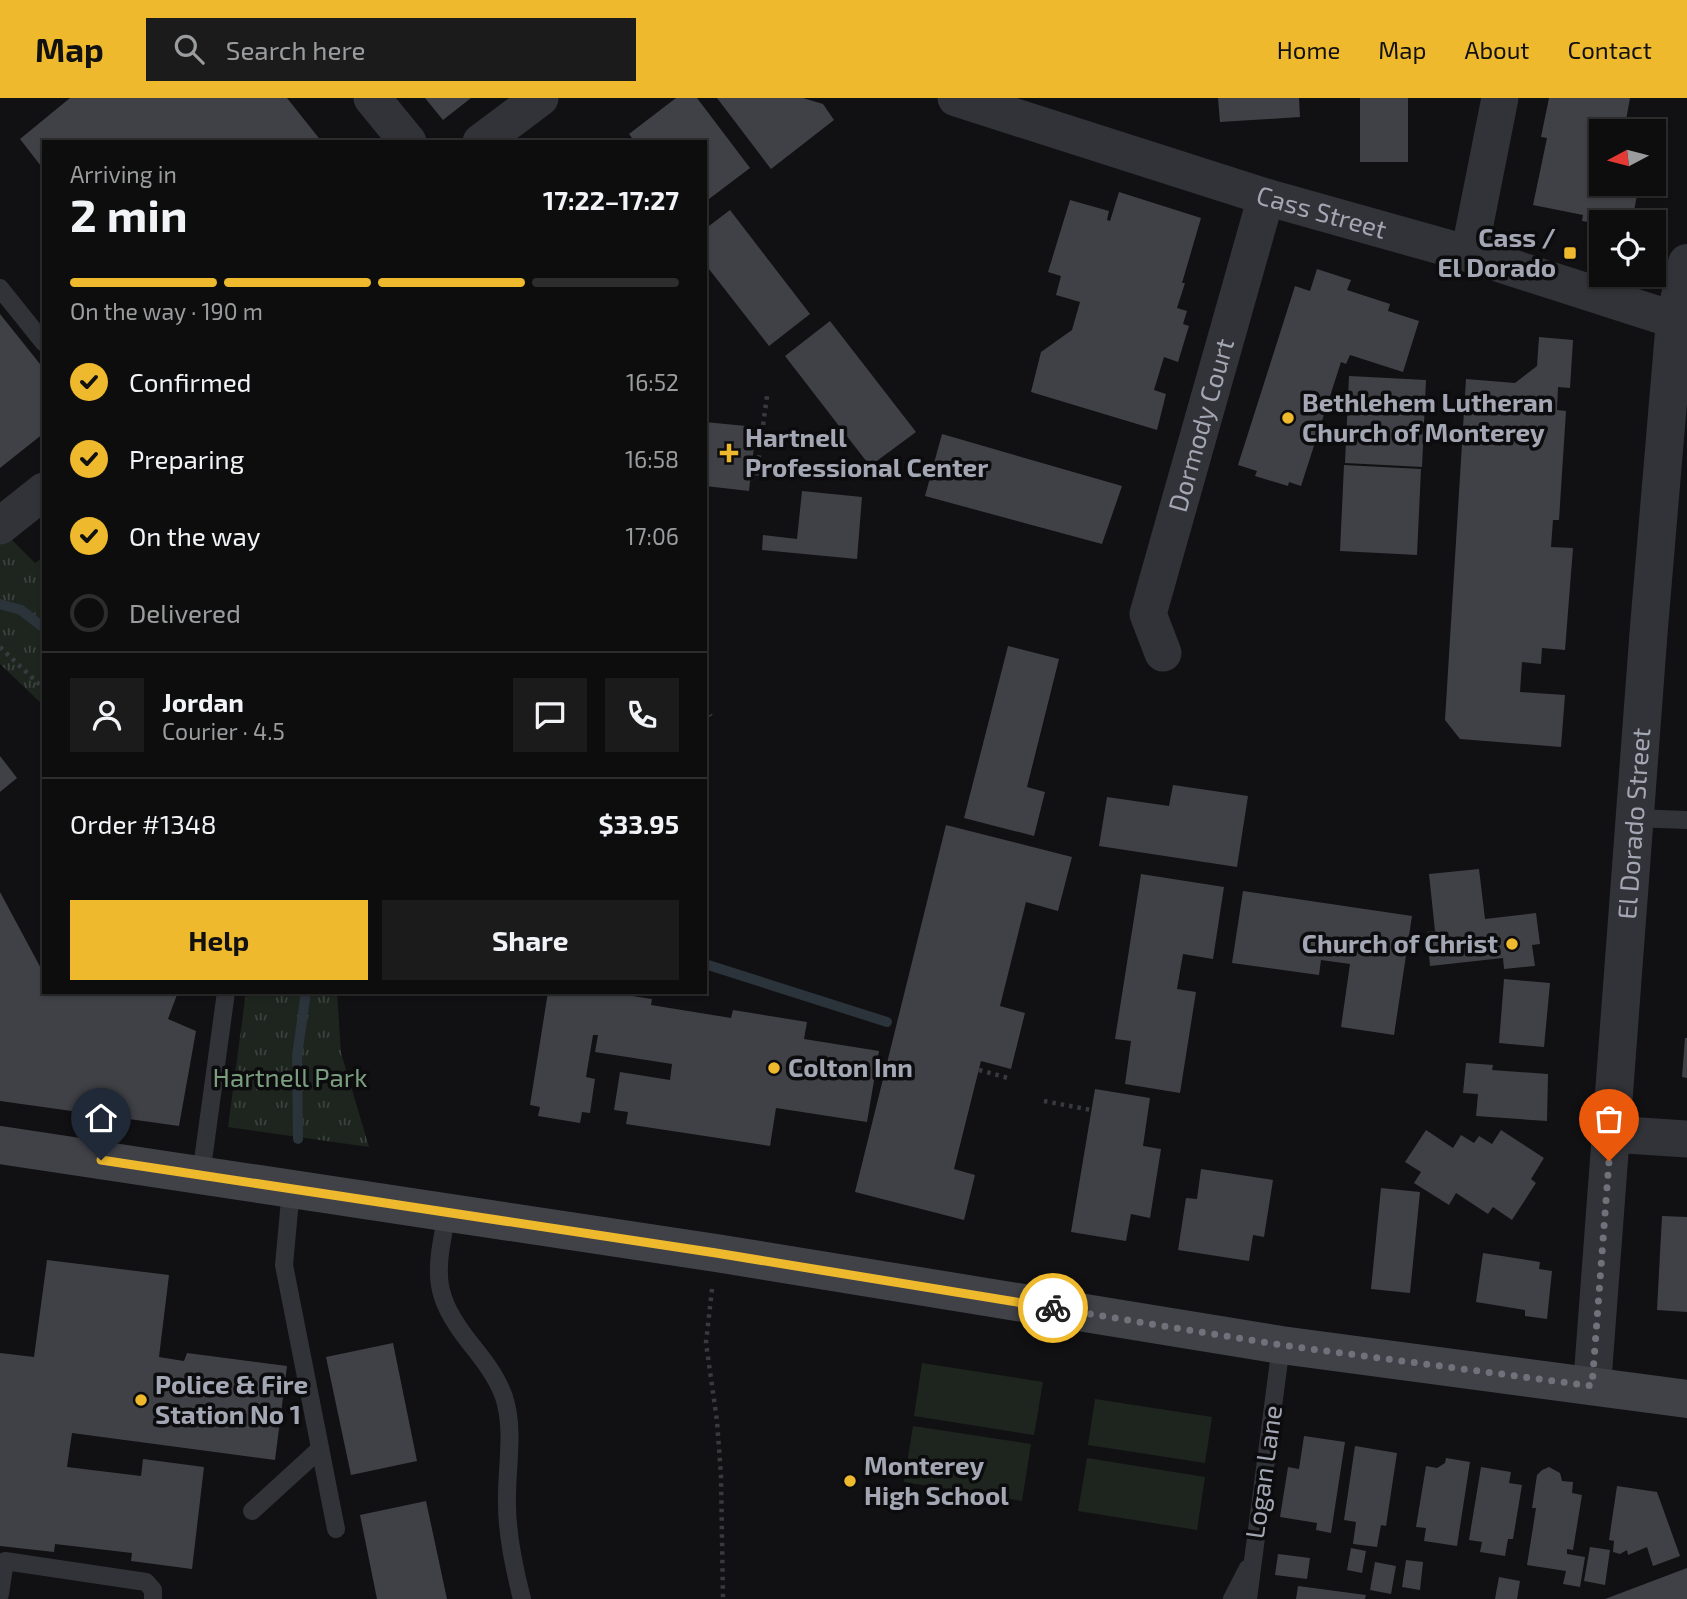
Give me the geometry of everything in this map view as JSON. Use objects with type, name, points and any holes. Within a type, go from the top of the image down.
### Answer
[{"type":"main road","points":[[0,1145],[716,1253],[1281,1345],[1687,1399]]},
{"type":"street","points":[[372,98],[406,140]]},
{"type":"street","points":[[484,140],[540,98]]},
{"type":"street","points":[[1469,254],[1500,98]]},
{"type":"street","name":"Cass Street","points":[[971,100],[1266,197],[1469,254],[1681,322]]},
{"type":"street","name":"Dormody Court","points":[[1163,653],[1148,614],[1266,197]]},
{"type":"street","name":"El Dorado Street","points":[[1592,1386],[1634,818],[1687,263]]},
{"type":"street","points":[[0,526],[42,493]]},
{"type":"street","points":[[1611,1134],[1687,1139]]},
{"type":"lane","points":[[0,289],[42,340]]},
{"type":"lane","points":[[1634,818],[1687,820]]},
{"type":"lane","points":[[201,1175],[226,994]]},
{"type":"lane","points":[[291,1189],[284,1265],[336,1529]]},
{"type":"lane","points":[[447,1213],[438,1262],[438,1282],[442,1298],[466,1338],[489,1366],[504,1398],[510,1443],[507,1505],[515,1569],[522,1599]]},
{"type":"lane","name":"Logan Lane","points":[[1248,1599],[1281,1345]]},
{"type":"lane","points":[[252,1511],[320,1449]]},
{"type":"lane","points":[[0,1594],[3,1560],[146,1582],[153,1590],[153,1599]]},
{"type":"lane","points":[[1232,1599],[1251,1562]]},
{"type":"path","points":[[750,478],[756,478],[767,397]]},
{"type":"path","points":[[0,647],[42,687]]},
{"type":"path","points":[[707,711],[711,716]]},
{"type":"path","points":[[979,1070],[1008,1078]]},
{"type":"path","points":[[1044,1101],[1091,1110]]},
{"type":"path","points":[[716,1253],[706,1343],[718,1435],[723,1599]]},
{"type":"green space","points":[[0,528],[35,563],[42,558],[42,704],[0,664]]},
{"type":"green space","name":"Hartnell Park","points":[[246,994],[337,994],[341,1053],[369,1147],[228,1127]]},
{"type":"green space","points":[[922,1363],[1043,1382],[1034,1435],[914,1416]]},
{"type":"green space","points":[[1095,1399],[1212,1417],[1205,1463],[1088,1445]]},
{"type":"green space","points":[[913,1426],[1031,1444],[1022,1501],[904,1482]]},
{"type":"green space","points":[[1087,1458],[1205,1477],[1197,1530],[1078,1511]]},
{"type":"building","points":[[70,98],[287,98],[320,140],[42,140],[42,167],[20,139]]},
{"type":"building","points":[[425,98],[471,98],[443,120]]},
{"type":"building","points":[[676,98],[697,98],[750,168],[707,200],[707,140],[634,140],[629,134]]},
{"type":"building","points":[[717,98],[803,98],[823,104],[834,120],[771,169]]},
{"type":"building","points":[[1218,98],[1299,98],[1300,117],[1220,122]]},
{"type":"building","points":[[1360,98],[1408,98],[1408,162],[1360,162]]},
{"type":"building","points":[[1549,98],[1630,98],[1626,119],[1589,119],[1589,196],[1637,196],[1634,210],[1589,210],[1589,222],[1582,221],[1583,215],[1533,205],[1547,138],[1541,137]]},
{"type":"building","points":[[1119,192],[1201,218],[1177,308],[1187,311],[1183,324],[1189,326],[1178,362],[1164,357],[1154,390],[1166,394],[1157,430],[1031,392],[1041,352],[1072,330],[1080,302],[1056,295],[1061,276],[1048,272],[1070,200],[1109,211],[1107,220],[1110,221]]},
{"type":"building","points":[[730,210],[810,314],[769,346],[707,267],[707,227]]},
{"type":"building","name":"Bethlehem Lutheran Church of Monterey","points":[[1317,269],[1351,280],[1347,290],[1390,304],[1388,311],[1419,321],[1403,372],[1350,355],[1346,364],[1341,362],[1301,486],[1289,482],[1288,486],[1255,476],[1257,471],[1238,465],[1295,286],[1310,291]]},
{"type":"building","points":[[0,314],[42,366],[42,435],[0,468]]},
{"type":"building","points":[[830,321],[916,432],[870,466],[785,356]]},
{"type":"building","points":[[1539,337],[1573,340],[1570,388],[1558,387],[1557,410],[1566,411],[1559,520],[1553,520],[1551,547],[1573,548],[1565,650],[1542,648],[1541,664],[1522,662],[1520,692],[1565,695],[1561,747],[1460,739],[1445,720],[1466,379],[1515,383],[1537,366]]},
{"type":"building","points":[[1349,376],[1426,380],[1422,467],[1345,463]]},
{"type":"building","name":"Hartnell Professional Center","points":[[707,422],[756,427],[749,491],[707,486]]},
{"type":"building","points":[[942,434],[1122,486],[1102,544],[925,496]]},
{"type":"building","points":[[1344,465],[1421,469],[1417,555],[1340,551]]},
{"type":"building","points":[[802,491],[862,497],[857,559],[762,550],[763,535],[797,539]]},
{"type":"building","points":[[1008,646],[1059,659],[1027,787],[1045,792],[1034,836],[964,818]]},
{"type":"building","points":[[0,756],[17,778],[0,792]]},
{"type":"building","points":[[1173,785],[1248,796],[1237,867],[1099,846],[1107,797],[1169,806]]},
{"type":"building","points":[[946,825],[1072,857],[1058,911],[1026,902],[1000,1006],[1025,1013],[1011,1069],[981,1061],[954,1169],[975,1175],[964,1220],[855,1192]]},
{"type":"building","points":[[1479,869],[1485,919],[1536,913],[1540,944],[1532,945],[1535,966],[1504,969],[1503,958],[1430,966],[1427,932],[1435,931],[1429,874]]},
{"type":"building","points":[[1141,874],[1224,887],[1213,959],[1183,954],[1177,989],[1196,992],[1180,1093],[1125,1084],[1131,1041],[1115,1039]]},
{"type":"building","points":[[1243,891],[1412,916],[1394,1035],[1341,1027],[1350,964],[1321,960],[1319,975],[1232,963]]},
{"type":"building","points":[[0,892],[42,970],[42,994],[177,994],[168,1019],[196,1031],[179,1126],[0,1101]]},
{"type":"building","points":[[1504,979],[1550,983],[1544,1047],[1499,1043]]},
{"type":"building","name":"Colton Inn","points":[[548,994],[619,994],[652,999],[651,1005],[731,1018],[733,1010],[807,1022],[804,1039],[879,1051],[867,1122],[776,1108],[770,1146],[626,1124],[628,1112],[614,1110],[620,1072],[670,1080],[672,1064],[595,1052],[598,1035],[593,1035],[586,1077],[595,1079],[590,1113],[582,1112],[580,1123],[538,1116],[540,1107],[530,1105]]},
{"type":"building","points":[[1687,1038],[1687,1078],[1682,1077]]},
{"type":"building","points":[[1466,1063],[1493,1065],[1492,1070],[1548,1074],[1547,1121],[1476,1116],[1478,1094],[1463,1093]]},
{"type":"building","points":[[1095,1089],[1150,1098],[1143,1146],[1161,1149],[1150,1218],[1131,1214],[1126,1241],[1071,1232]]},
{"type":"building","points":[[1426,1130],[1453,1148],[1461,1135],[1474,1143],[1479,1136],[1492,1144],[1501,1130],[1544,1158],[1531,1179],[1536,1183],[1512,1220],[1493,1207],[1488,1214],[1456,1193],[1449,1205],[1414,1183],[1421,1172],[1405,1162]]},
{"type":"building","points":[[1201,1169],[1273,1180],[1264,1237],[1253,1235],[1249,1261],[1178,1250],[1186,1198],[1197,1199]]},
{"type":"building","points":[[1381,1188],[1420,1192],[1410,1293],[1371,1289]]},
{"type":"building","points":[[1662,1216],[1687,1217],[1687,1312],[1657,1310]]},
{"type":"building","points":[[1483,1253],[1540,1262],[1539,1269],[1552,1271],[1547,1319],[1525,1316],[1525,1310],[1476,1302]]},
{"type":"building","name":"Police & Fire Station No 1","points":[[47,1260],[169,1275],[159,1357],[184,1361],[187,1353],[287,1366],[275,1460],[72,1433],[67,1467],[141,1476],[143,1459],[204,1467],[192,1569],[131,1561],[132,1553],[55,1544],[54,1552],[0,1546],[0,1353],[34,1357]]},
{"type":"building","points":[[393,1343],[417,1461],[351,1475],[326,1357]]},
{"type":"building","points":[[1304,1436],[1345,1442],[1331,1533],[1316,1530],[1317,1523],[1280,1517],[1288,1467],[1299,1469]]},
{"type":"building","points":[[1355,1446],[1397,1453],[1386,1526],[1381,1525],[1377,1547],[1353,1544],[1356,1522],[1344,1520]]},
{"type":"building","points":[[1446,1458],[1470,1462],[1457,1546],[1424,1541],[1426,1528],[1416,1527],[1426,1466],[1437,1468],[1445,1463]]},
{"type":"building","points":[[1481,1467],[1511,1472],[1509,1483],[1522,1485],[1513,1539],[1508,1539],[1505,1556],[1480,1552],[1482,1542],[1469,1540]]},
{"type":"building","points":[[1549,1467],[1560,1473],[1562,1481],[1573,1482],[1572,1493],[1582,1495],[1573,1550],[1567,1549],[1567,1554],[1585,1557],[1580,1587],[1563,1584],[1566,1571],[1527,1565],[1536,1508],[1532,1508],[1537,1475]]},
{"type":"building","points":[[1617,1486],[1657,1492],[1680,1556],[1653,1566],[1647,1547],[1628,1555],[1627,1550],[1620,1554],[1613,1552],[1614,1541],[1609,1540]]},
{"type":"building","points":[[426,1501],[447,1599],[377,1599],[360,1515]]},
{"type":"building","points":[[1590,1547],[1610,1550],[1605,1585],[1584,1581]]},
{"type":"building","points":[[1351,1548],[1366,1551],[1362,1573],[1347,1570]]},
{"type":"building","points":[[1278,1554],[1310,1558],[1307,1579],[1275,1575]]},
{"type":"building","points":[[1406,1560],[1423,1562],[1420,1590],[1402,1587]]},
{"type":"building","points":[[1375,1562],[1396,1566],[1391,1594],[1370,1590]]},
{"type":"building","points":[[1687,1568],[1687,1599],[1605,1599]]},
{"type":"building","points":[[1499,1577],[1520,1581],[1517,1599],[1495,1599]]},
{"type":"building","points":[[1298,1586],[1366,1595],[1365,1599],[1296,1599]]},
{"type":"waterway","points":[[0,604],[21,610],[42,626]]},
{"type":"waterway","points":[[707,965],[887,1022]]},
{"type":"waterway","points":[[298,1139],[297,1056],[306,994]]},
{"type":"way so far","points":[[1053,1308],[1281,1345],[1592,1386],[1609,1161]]},
{"type":"place","name":"Cass / El Dorado","points":[[1570,253]]},
{"type":"place","name":"Bethlehem Lutheran Church of Monterey","points":[[1288,418]]},
{"type":"place","name":"Hartnell Professional Center","points":[[729,453]]},
{"type":"place","name":"Church of Christ","points":[[1512,944]]},
{"type":"place","name":"Colton Inn","points":[[774,1068]]},
{"type":"place","name":"Police & Fire Station No 1","points":[[141,1400]]},
{"type":"place","name":"Monterey High School","points":[[850,1481]]},
{"type":"route","points":[[101,1160],[716,1253],[1053,1308]]}]
